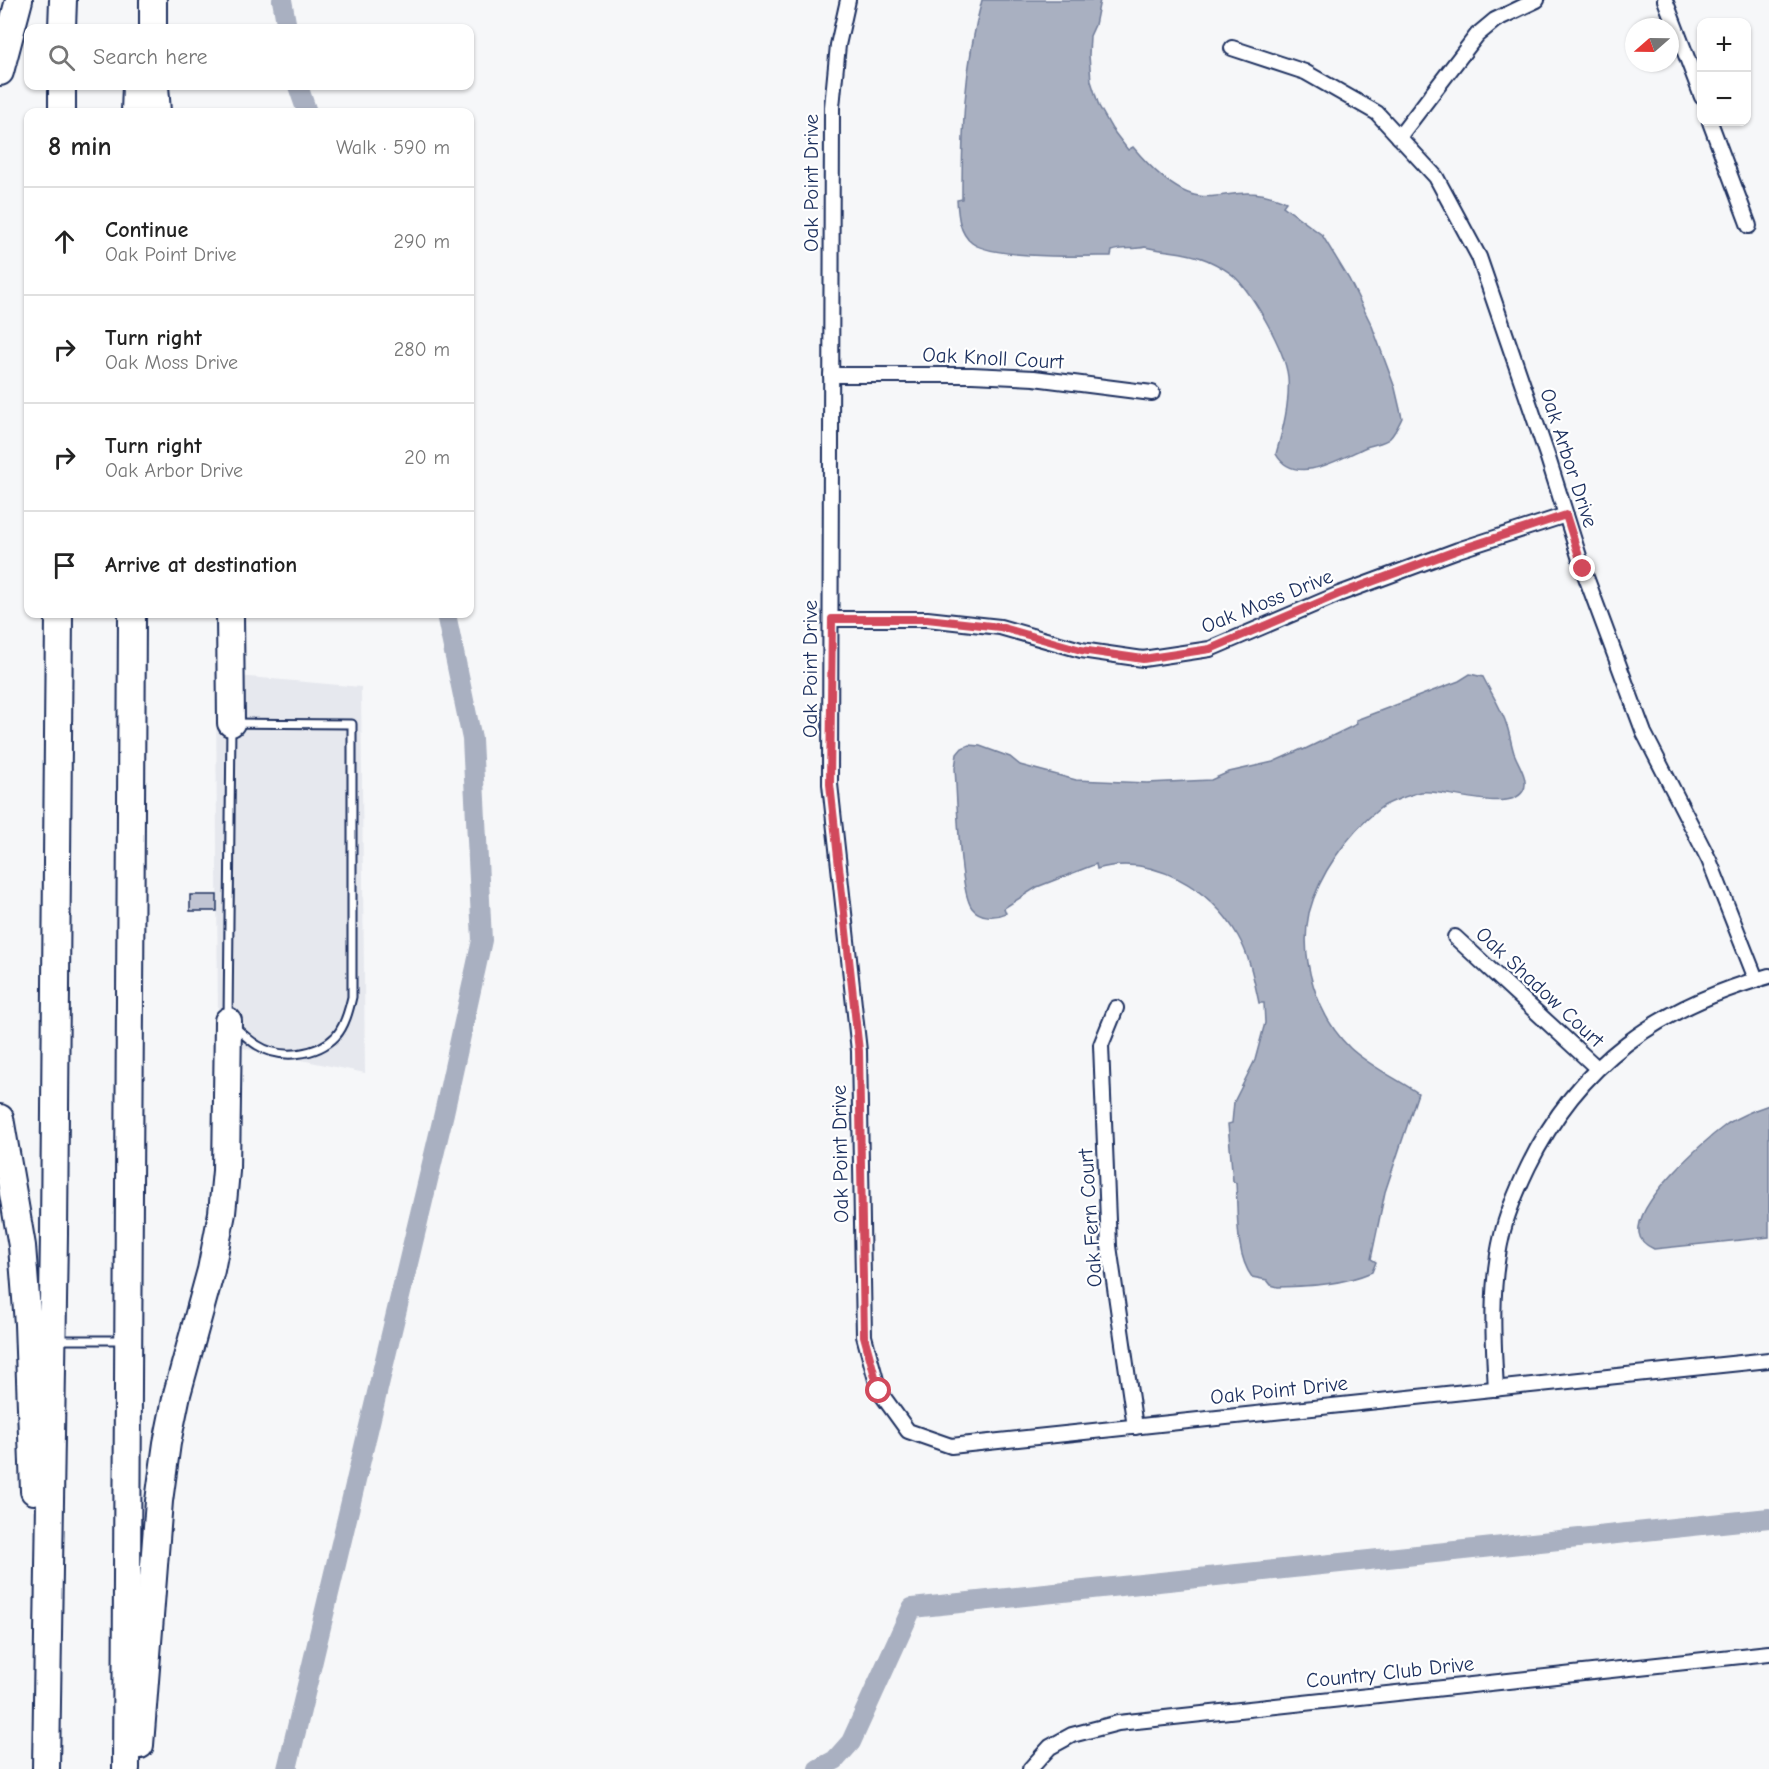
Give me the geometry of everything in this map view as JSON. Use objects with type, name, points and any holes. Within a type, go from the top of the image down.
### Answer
[{"type":"highway","points":[[0,72],[19,0]]},
{"type":"highway","points":[[62,24],[63,0]]},
{"type":"highway","points":[[136,0],[136,24]]},
{"type":"highway","points":[[153,0],[153,24]]},
{"type":"highway","points":[[62,90],[62,108]]},
{"type":"highway","points":[[135,90],[135,108]]},
{"type":"highway","points":[[155,90],[157,108]]},
{"type":"highway","points":[[45,1769],[59,618]]},
{"type":"highway","points":[[126,1769],[132,618]]},
{"type":"highway","points":[[230,618],[231,723]]},
{"type":"highway","points":[[137,1769],[144,1712],[159,1501],[167,1443],[177,1394],[211,1270],[222,1213],[226,1171],[228,1021]]},
{"type":"highway","points":[[0,1118],[22,1246],[28,1324],[45,1769]]},
{"type":"street","name":"Oak Point Drive","points":[[848,0],[838,45],[832,107],[830,784],[859,1051],[864,1336],[879,1391],[908,1431],[951,1446],[1769,1360]]},
{"type":"street","points":[[1400,137],[1477,35],[1495,20],[1537,0]]},
{"type":"street","points":[[1665,0],[1697,87]]},
{"type":"street","name":"Oak Arbor Drive","points":[[1232,48],[1305,72],[1377,113],[1436,177],[1479,257],[1583,569],[1644,733],[1709,860],[1762,977]]},
{"type":"street","points":[[1712,126],[1749,226]]},
{"type":"street","name":"Oak Knoll Court","points":[[831,375],[972,375],[1034,378],[1152,393]]},
{"type":"street","name":"Oak Moss Drive","points":[[832,619],[927,619],[1000,627],[1081,650],[1143,659],[1210,649],[1339,594],[1458,550],[1566,515]]},
{"type":"street","name":"Oak Shadow Court","points":[[1455,937],[1597,1068]]},
{"type":"street","points":[[1496,1389],[1493,1331],[1495,1277],[1502,1234],[1519,1187],[1541,1140],[1568,1101],[1597,1068],[1628,1042],[1662,1018],[1704,998],[1762,977]]},
{"type":"street","name":"Oak Fern Court","points":[[1116,1008],[1101,1046],[1109,1246],[1135,1426]]},
{"type":"street","name":"Country Club Drive","points":[[1030,1769],[1050,1748],[1072,1735],[1118,1723],[1769,1653]]},
{"type":"lane","points":[[231,723],[352,724],[352,998],[347,1017],[337,1035],[321,1047],[297,1053],[279,1054],[259,1047],[228,1021],[231,723]]},
{"type":"lane","points":[[52,1340],[128,1340]]},
{"type":"shaded area","points":[[216,674],[361,687],[365,1073],[218,1043]]},
{"type":"water","points":[[982,0],[1100,0],[1095,25],[1090,36],[1091,81],[1099,106],[1112,129],[1128,150],[1133,147],[1163,177],[1190,194],[1212,197],[1255,193],[1286,202],[1283,206],[1322,235],[1349,279],[1372,326],[1395,388],[1402,418],[1390,438],[1318,468],[1294,469],[1284,464],[1276,454],[1287,406],[1286,366],[1267,324],[1243,286],[1235,277],[1210,262],[1192,255],[1145,247],[1112,251],[1111,256],[1018,254],[983,248],[968,239],[960,223],[957,200],[962,199],[968,74]]},
{"type":"water","points":[[1470,674],[1483,677],[1502,713],[1514,753],[1523,772],[1525,787],[1523,791],[1516,797],[1504,800],[1421,792],[1382,807],[1356,830],[1336,856],[1320,884],[1309,913],[1307,949],[1309,967],[1313,986],[1328,1020],[1338,1035],[1357,1054],[1418,1093],[1385,1192],[1371,1259],[1376,1262],[1372,1272],[1349,1280],[1302,1286],[1271,1285],[1267,1280],[1252,1277],[1247,1268],[1240,1245],[1236,1183],[1233,1181],[1228,1124],[1232,1123],[1234,1102],[1255,1060],[1265,1023],[1264,1003],[1259,1003],[1249,960],[1238,936],[1213,903],[1196,890],[1159,871],[1139,866],[1118,865],[1097,869],[1096,864],[1037,887],[1004,908],[1006,913],[997,916],[979,914],[972,908],[968,898],[961,863],[955,768],[957,754],[969,745],[980,746],[1010,757],[1020,765],[1076,780],[1147,783],[1211,780],[1229,772],[1273,762],[1303,750],[1357,724],[1356,720],[1459,681]]},
{"type":"water","points":[[1769,1105],[1769,1237],[1654,1249],[1644,1243],[1639,1233],[1641,1220],[1648,1205],[1673,1173],[1727,1124]]},
{"type":"building","points":[[190,895],[217,895],[217,911],[190,911]]},
{"type":"waterway","points":[[282,0],[286,24]]},
{"type":"waterway","points":[[299,90],[306,108]]},
{"type":"waterway","points":[[287,1769],[444,1113],[482,940],[472,739],[447,618]]},
{"type":"waterway","points":[[818,1769],[835,1760],[851,1742],[912,1608],[1769,1518]]},
{"type":"route","points":[[879,1391],[864,1336],[859,1051],[830,784],[832,619],[927,619],[1000,627],[1081,650],[1143,659],[1210,649],[1339,594],[1458,550],[1566,515],[1583,569]]}]
